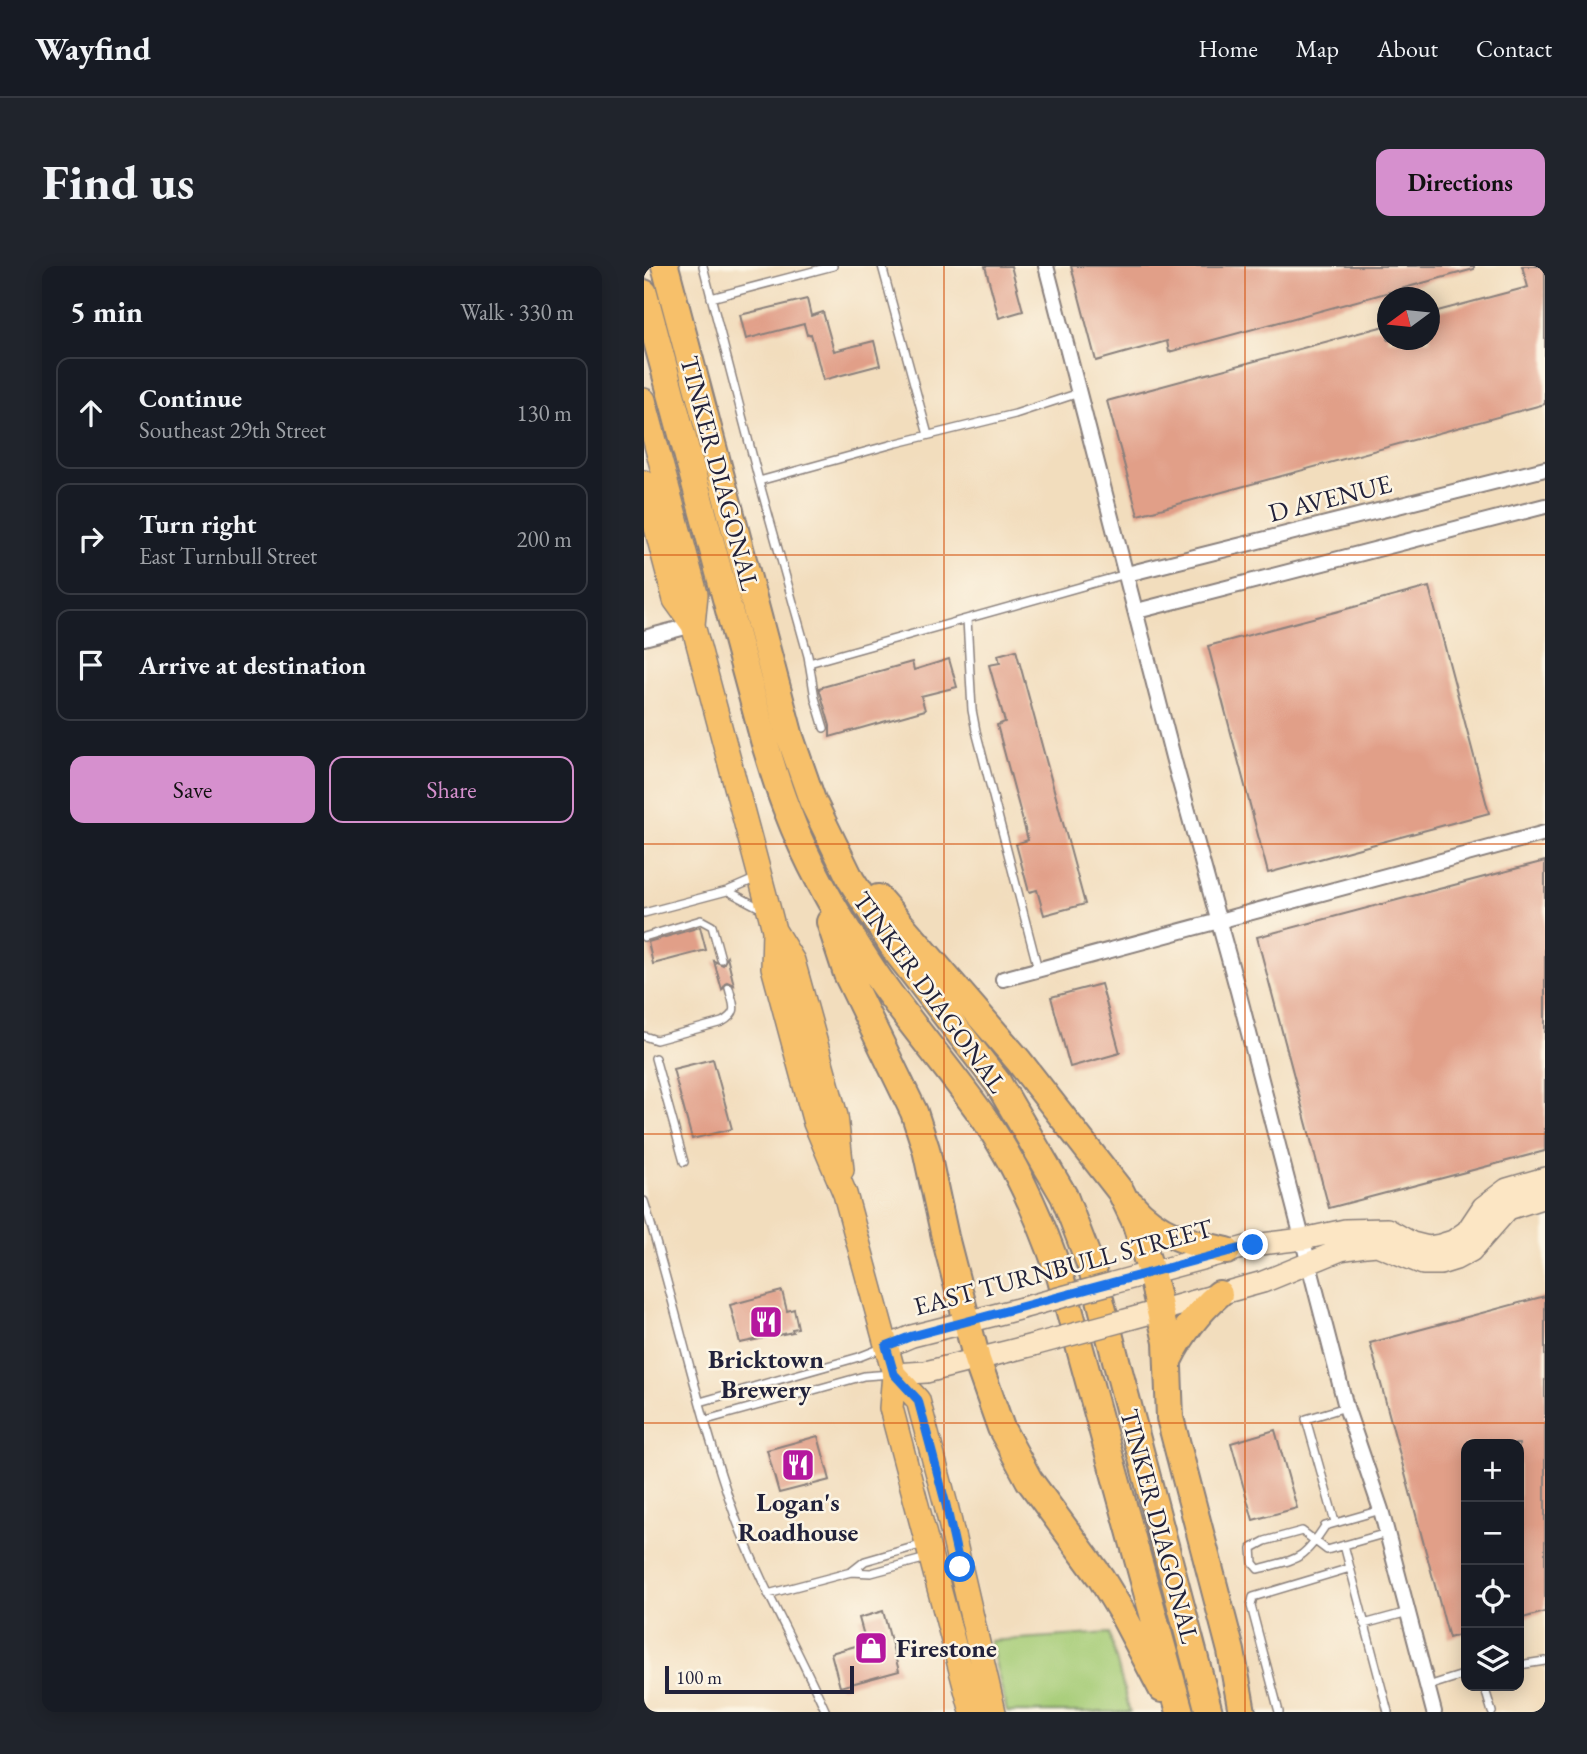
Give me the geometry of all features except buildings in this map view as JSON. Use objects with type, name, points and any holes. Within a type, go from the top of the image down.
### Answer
[{"type":"highway","name":"TINKER DIAGONAL","points":[[665,266],[790,737],[812,800],[850,880],[896,951],[998,1083],[1064,1196],[1092,1269],[1209,1712]]},
{"type":"highway","name":"TINKER DIAGONAL","points":[[644,293],[765,744],[786,810],[829,900],[871,968],[986,1120],[1032,1201],[1060,1276],[1177,1712]]},
{"type":"highway","points":[[833,847],[1018,1060],[1144,1220],[1191,1243],[1227,1251]]},
{"type":"highway","points":[[807,858],[847,974],[914,1112],[926,1149],[945,1237],[977,1360],[1013,1454],[1108,1589],[1177,1712]]},
{"type":"highway","points":[[1121,1192],[1135,1221],[1161,1310],[1169,1359],[1170,1418],[1231,1651],[1242,1712]]},
{"type":"highway","points":[[1169,1359],[1188,1326],[1219,1294]]},
{"type":"main road","points":[[644,400],[696,594],[693,625],[772,922],[793,961],[836,1116],[845,1194],[894,1374],[891,1408],[972,1712]]},
{"type":"main road","points":[[644,482],[675,600],[693,625]]},
{"type":"main road","points":[[894,1374],[918,1400],[946,1505],[994,1712]]},
{"type":"street","points":[[1046,266],[1346,1407],[1381,1510],[1434,1712]]},
{"type":"street","name":"D AVENUE","points":[[1127,574],[1545,469]]},
{"type":"street","points":[[1137,611],[1545,506]]},
{"type":"street","points":[[644,638],[693,625]]},
{"type":"street","points":[[1003,979],[1545,833]]},
{"type":"street","name":"EAST TURNBULL STREET","points":[[886,1346],[912,1336],[1253,1245],[1303,1239],[1345,1230],[1387,1228],[1412,1243],[1428,1247],[1440,1245],[1454,1241],[1467,1231],[1483,1207],[1495,1196],[1507,1189],[1545,1178]]},
{"type":"street","points":[[894,1374],[926,1373],[1122,1321],[1263,1282],[1341,1251],[1377,1245],[1423,1264],[1440,1264],[1471,1251],[1508,1209],[1545,1197]]},
{"type":"lane","points":[[703,266],[810,663],[815,698],[824,728]]},
{"type":"lane","points":[[711,298],[833,266]]},
{"type":"lane","points":[[882,266],[928,435]]},
{"type":"lane","points":[[759,481],[1015,414],[1079,393]]},
{"type":"lane","points":[[810,663],[1127,574]]},
{"type":"lane","points":[[967,619],[972,710],[976,731],[1038,970]]},
{"type":"lane","points":[[644,913],[727,891],[760,877]]},
{"type":"lane","points":[[727,891],[741,896],[772,922]]},
{"type":"lane","points":[[644,937],[701,920],[712,926],[721,959]]},
{"type":"lane","points":[[644,1036],[656,1040],[732,1017],[735,1009],[729,988]]},
{"type":"lane","points":[[655,1058],[684,1162]]},
{"type":"lane","points":[[644,1201],[735,1516],[768,1594],[826,1712]]},
{"type":"lane","name":"EAST TURNBULL STREET","points":[[700,1402],[859,1357],[886,1346]]},
{"type":"lane","points":[[706,1420],[864,1376],[894,1374]]},
{"type":"lane","points":[[1335,1522],[1306,1419],[1346,1407]]},
{"type":"lane","points":[[1381,1510],[1325,1526],[1315,1541],[1302,1557],[1258,1569],[1253,1563],[1252,1548],[1265,1541],[1302,1531],[1315,1541],[1327,1550],[1387,1533]]},
{"type":"lane","points":[[1343,1545],[1388,1712]]},
{"type":"lane","points":[[768,1594],[850,1573],[871,1573],[929,1550]]},
{"type":"lane","points":[[850,1573],[865,1561],[929,1550]]},
{"type":"lane","points":[[1279,1712],[1251,1606],[1253,1597],[1350,1568]]},
{"type":"lane","points":[[1364,1624],[1408,1612]]},
{"type":"lane","points":[[1524,1664],[1545,1661]]},
{"type":"lane","points":[[1427,1686],[1461,1676]]},
{"type":"lane","points":[[1486,1691],[1492,1712]]},
{"type":"green space","points":[[1109,1633],[1130,1712],[1007,1712],[990,1641]]},
{"type":"place","name":"Bricktown Brewery","points":[[766,1322]]},
{"type":"place","name":"Logan's Roadhouse","points":[[798,1465]]},
{"type":"place","name":"Firestone","points":[[871,1648]]},
{"type":"route","points":[[960,1567],[918,1400],[894,1374],[886,1346],[912,1336],[1253,1245]]}]
